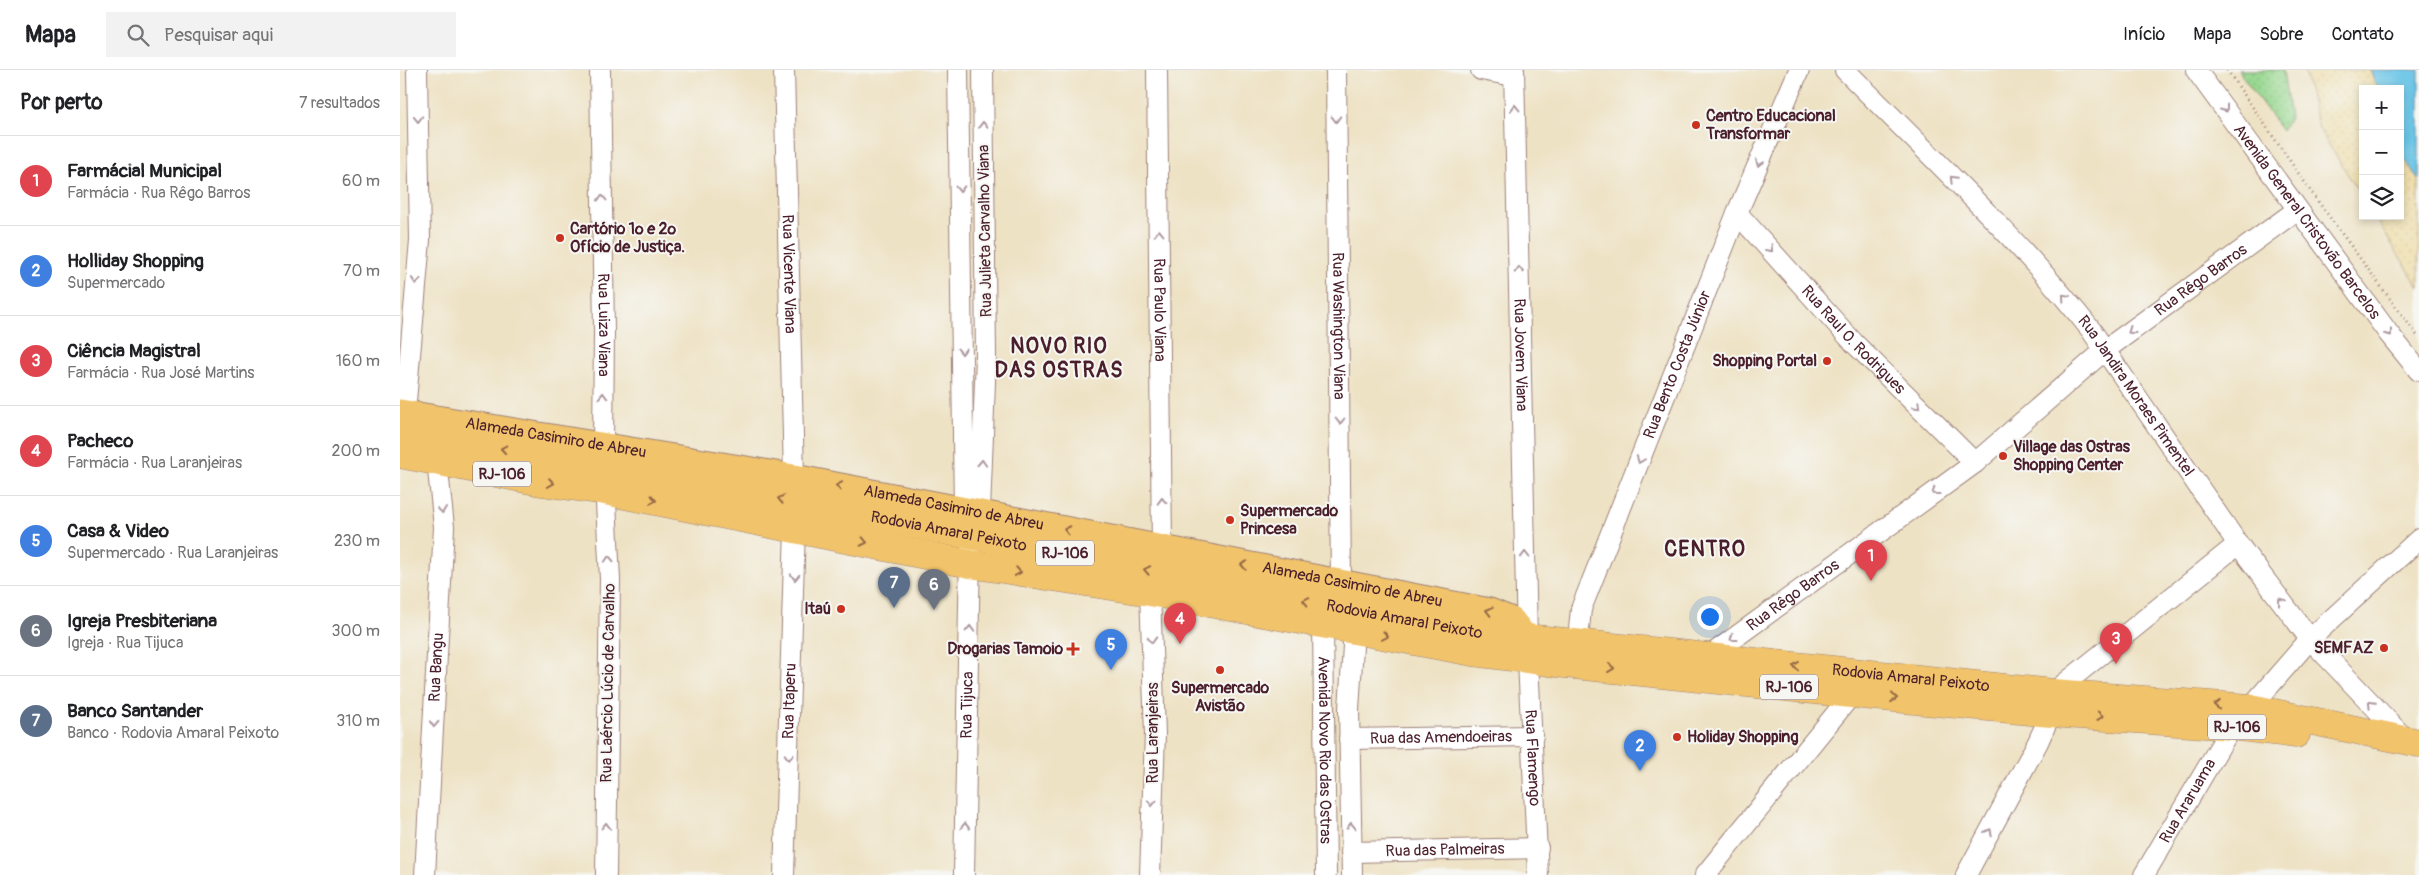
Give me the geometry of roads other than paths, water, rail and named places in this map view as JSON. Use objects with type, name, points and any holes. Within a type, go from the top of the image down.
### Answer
[{"type":"highway","points":[[406,422],[437,461]]},
{"type":"highway","name":"Rodovia Amaral Peixoto","points":[[406,422],[604,467],[971,518],[1346,609],[1527,649],[1583,655],[1852,694],[2052,703],[2241,717],[2414,748]]},
{"type":"highway","name":"Rodovia Amaral Peixoto","points":[[400,454],[541,482],[604,467],[795,528],[970,564],[1150,592],[1473,652],[1527,649]]},
{"type":"highway","name":"Rodovia Amaral Peixoto","points":[[1583,655],[1708,657],[2052,703]]},
{"type":"main road","name":"Alameda Casimiro de Abreu","points":[[604,467],[794,477],[971,518],[1162,550],[1490,611],[1512,620],[1527,649]]},
{"type":"street","points":[[406,422],[420,240],[417,70]]},
{"type":"street","name":"Rua Luiza Viana","points":[[600,70],[604,467]]},
{"type":"street","name":"Rua Vicente Viana","points":[[784,70],[794,477]]},
{"type":"street","name":"Rua Julieta Carvalho Viana","points":[[958,70],[971,518]]},
{"type":"street","name":"Rua Julieta Carvalho Viana","points":[[971,518],[986,356],[983,70]]},
{"type":"street","name":"Rua Paulo Viana","points":[[1157,70],[1162,550]]},
{"type":"street","name":"Rua Washington Viana","points":[[1336,70],[1341,583]]},
{"type":"street","points":[[1481,70],[1514,73]]},
{"type":"street","name":"Rua Bento Costa Júnior","points":[[1583,655],[1579,628],[1581,609],[1737,213],[1799,70]]},
{"type":"street","name":"Rua Jandira Moraes Pimentel","points":[[1845,70],[2044,273],[2091,330],[2238,544],[2310,640],[2414,748]]},
{"type":"street","name":"Avenida General Cristovão Barcelos","points":[[2196,70],[2419,371]]},
{"type":"street","name":"Rua Jovem Viana","points":[[1514,73],[1527,649]]},
{"type":"street","name":"Rua Rêgo Barros","points":[[1708,657],[1975,463],[2105,350],[2298,210]]},
{"type":"street","name":"Rua Raul O. Rodrigues","points":[[1737,213],[1854,342],[1975,463]]},
{"type":"street","name":"Rua Bangu","points":[[425,875],[444,527],[437,461]]},
{"type":"street","name":"Rua Laércio Lúcio de Carvalho","points":[[604,467],[610,579],[606,875]]},
{"type":"street","name":"Rua Tijuca","points":[[964,875],[971,518]]},
{"type":"street","name":"Rua Itaperu","points":[[784,875],[795,528]]},
{"type":"street","name":"Rua Araruama","points":[[2144,875],[2241,717],[2310,640],[2419,539]]},
{"type":"street","points":[[1966,875],[2024,770],[2052,703],[2238,544]]},
{"type":"street","name":"Rua Laranjeiras","points":[[1150,592],[1155,734],[1150,875]]},
{"type":"street","name":"Avenida Novo Rio das Ostras","points":[[1323,625],[1326,875]]},
{"type":"street","name":"Avenida Novo Rio das Ostras","points":[[1352,875],[1349,739],[1354,630]]},
{"type":"street","name":"Rua Flamengo","points":[[1527,649],[1533,736],[1538,875]]},
{"type":"street","points":[[1705,875],[1852,694]]},
{"type":"street","name":"Rua das Amendoeiras","points":[[1349,739],[1533,736]]},
{"type":"street","name":"Rua das Palmeiras","points":[[1351,852],[1538,848]]},
{"type":"water","points":[[2370,70],[2419,70],[2419,180],[2404,158],[2404,85],[2376,85]]},
{"type":"place","name":"Centro Educacional Transformar","points":[[1696,125]]},
{"type":"place","name":"Cartório 1º e 2º Ofício de Justiça.","points":[[560,238]]},
{"type":"place","name":"Shopping Portal","points":[[1827,361]]},
{"type":"place","name":"Village das Ostras Shopping Center","points":[[2003,456]]},
{"type":"place","name":"Supermercado Princesa","points":[[1230,520]]},
{"type":"place","name":"Farmácial Municipal","points":[[1871,581]]},
{"type":"place","name":"Banco Santander","points":[[894,608]]},
{"type":"place","name":"Itaú","points":[[841,609]]},
{"type":"place","name":"Igreja Presbiteriana","points":[[934,610]]},
{"type":"place","name":"Pacheco","points":[[1180,644]]},
{"type":"place","name":"SEMFAZ","points":[[2384,648]]},
{"type":"place","name":"Drogarias Tamoio","points":[[1073,649]]},
{"type":"place","name":"Ciência Magistral","points":[[2116,664]]},
{"type":"place","name":"Casa & Video","points":[[1111,670]]},
{"type":"place","name":"Supermercado Avistão","points":[[1220,670]]},
{"type":"place","name":"Holiday Shopping","points":[[1677,737]]},
{"type":"place","name":"Holliday Shopping","points":[[1640,771]]},
{"type":"district","name":"NOVO RIO DAS OSTRAS","points":[[1059,358]]},
{"type":"district","name":"CENTRO","points":[[1705,549]]}]
